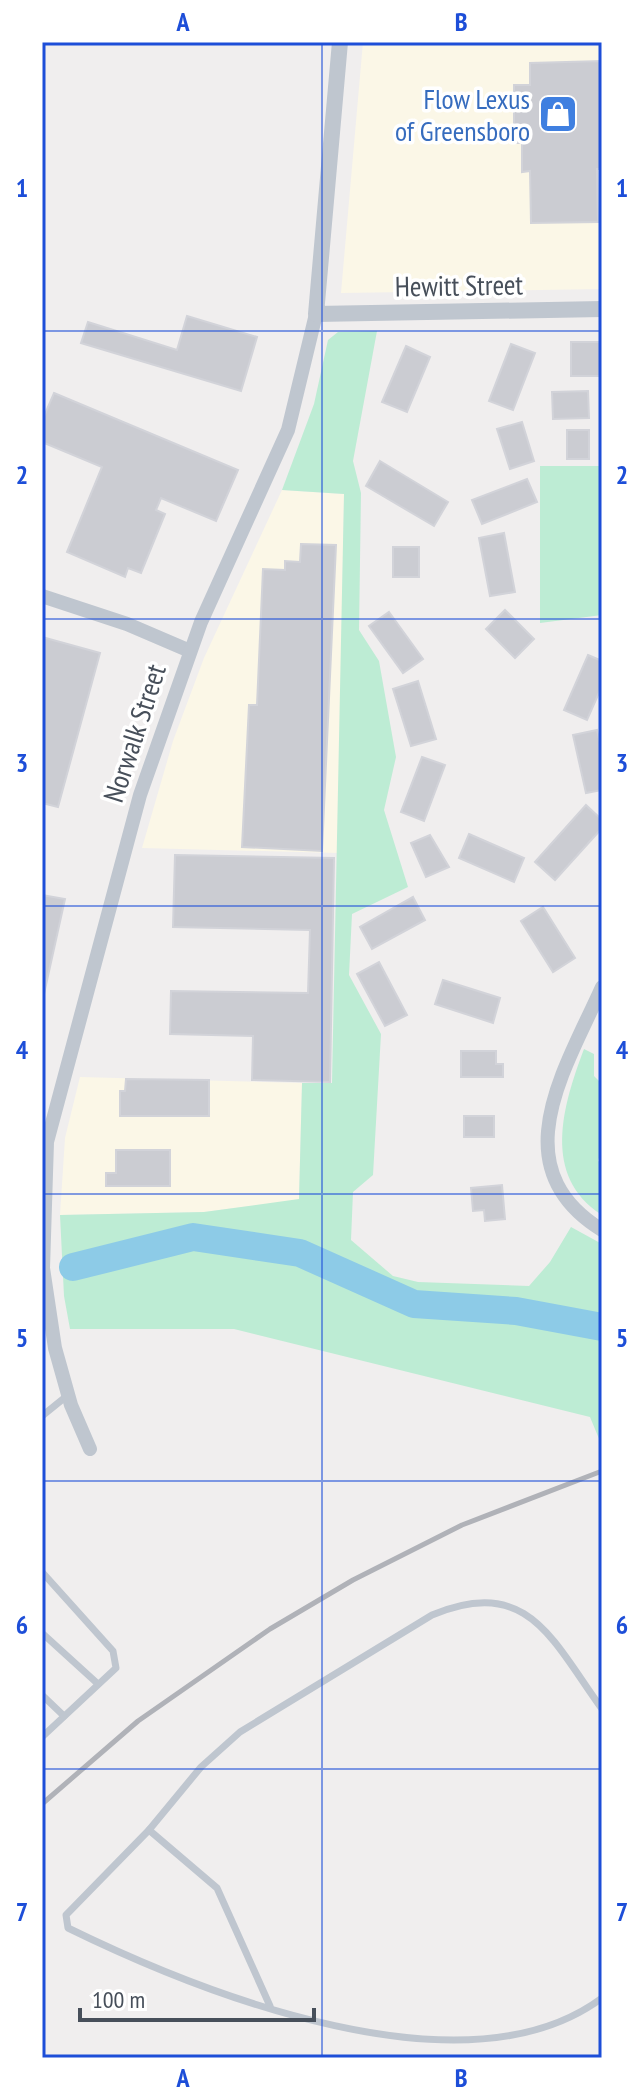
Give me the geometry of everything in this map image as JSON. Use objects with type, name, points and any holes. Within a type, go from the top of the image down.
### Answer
[{"type":"street","name":"Norwalk Street","points":[[90,1449],[68,1395],[55,1348],[43,1268],[44,1142],[140,795],[190,651],[288,430],[316,314],[340,42]]},
{"type":"street","name":"Hewitt Street","points":[[316,314],[602,309]]},
{"type":"street","points":[[42,596],[127,624],[190,651]]},
{"type":"street","points":[[602,987],[551,1100],[547,1130],[551,1165],[561,1192],[574,1210],[602,1230]]},
{"type":"lane","points":[[42,1416],[68,1395]]},
{"type":"lane","points":[[42,1572],[113,1651],[116,1668],[42,1737]]},
{"type":"lane","points":[[602,1709],[563,1655],[524,1611],[499,1601],[458,1605],[432,1615],[240,1732],[201,1767],[149,1830],[66,1915],[68,1928],[149,1967],[270,2006],[369,2032],[427,2040],[475,2040],[544,2028],[579,2014],[602,1998]]},
{"type":"lane","points":[[42,1633],[98,1684]]},
{"type":"lane","points":[[42,1695],[64,1716]]},
{"type":"lane","points":[[149,1830],[217,1888],[270,2006]]},
{"type":"shaded area","points":[[363,42],[602,42],[602,289],[341,293]]},
{"type":"shaded area","points":[[282,490],[344,494],[338,853],[142,848],[173,741],[204,658]]},
{"type":"shaded area","points":[[80,1077],[302,1083],[299,1200],[204,1212],[60,1215],[65,1138]]},
{"type":"green space","points":[[377,331],[353,461],[361,493],[359,630],[379,661],[396,757],[384,810],[408,887],[352,914],[349,975],[381,1034],[373,1175],[353,1192],[351,1240],[393,1276],[418,1282],[529,1286],[550,1262],[571,1227],[602,1244],[602,1446],[590,1417],[234,1329],[70,1329],[64,1296],[60,1215],[204,1212],[299,1199],[302,1083],[332,1083],[344,494],[282,490],[314,404],[328,340],[338,332]]},
{"type":"green space","points":[[540,466],[602,466],[602,615],[540,623]]},
{"type":"green space","points":[[584,1049],[594,1054],[594,1076],[602,1084],[602,1147],[598,1161],[602,1163],[602,1215],[583,1199],[570,1180],[564,1160],[564,1116]]},
{"type":"building","name":"Flow Lexus of Greensboro","points":[[602,61],[602,169],[597,169],[598,222],[531,223],[530,171],[522,172],[522,143],[514,143],[514,85],[530,85],[530,63]]},
{"type":"building","points":[[187,316],[257,337],[241,391],[81,343],[88,322],[177,350]]},
{"type":"building","points":[[571,342],[602,342],[602,376],[571,376]]},
{"type":"building","points":[[511,344],[535,353],[513,410],[489,401]]},
{"type":"building","points":[[406,346],[430,357],[407,412],[382,402]]},
{"type":"building","points":[[588,391],[589,418],[553,419],[552,392]]},
{"type":"building","points":[[54,393],[238,470],[216,521],[161,498],[156,510],[165,514],[141,573],[128,568],[125,577],[67,552],[102,467],[42,442],[42,421]]},
{"type":"building","points":[[522,422],[534,461],[510,469],[497,429]]},
{"type":"building","points":[[567,430],[589,430],[589,459],[567,459]]},
{"type":"building","points":[[380,461],[448,502],[434,526],[366,486]]},
{"type":"building","points":[[527,479],[537,502],[482,524],[472,500]]},
{"type":"building","points":[[504,533],[515,592],[490,596],[479,538]]},
{"type":"building","points":[[301,544],[336,545],[322,851],[242,847],[249,705],[257,705],[263,569],[285,570],[285,561],[300,562]]},
{"type":"building","points":[[393,547],[419,547],[419,577],[393,577]]},
{"type":"building","points":[[505,610],[534,639],[515,658],[486,629]]},
{"type":"building","points":[[389,612],[423,659],[403,673],[369,626]]},
{"type":"building","points":[[42,637],[100,653],[58,807],[42,803]]},
{"type":"building","points":[[588,655],[602,661],[602,686],[587,720],[564,710]]},
{"type":"building","points":[[418,681],[436,739],[411,746],[393,689]]},
{"type":"building","points":[[597,730],[602,751],[602,790],[586,793],[573,735]]},
{"type":"building","points":[[422,757],[445,765],[424,821],[401,812]]},
{"type":"building","points":[[586,805],[602,820],[602,828],[555,880],[535,862]]},
{"type":"building","points":[[469,834],[524,858],[514,882],[459,858]]},
{"type":"building","points":[[430,835],[449,867],[426,877],[411,843]]},
{"type":"building","points":[[175,855],[334,858],[330,1082],[252,1080],[253,1036],[170,1034],[171,991],[308,993],[310,930],[173,927]]},
{"type":"building","points":[[42,895],[65,899],[42,1003]]},
{"type":"building","points":[[413,897],[425,920],[372,949],[360,927]]},
{"type":"building","points":[[543,907],[575,958],[553,972],[521,921]]},
{"type":"building","points":[[379,962],[407,1015],[385,1026],[357,974]]},
{"type":"building","points":[[443,980],[500,998],[493,1023],[435,1004]]},
{"type":"building","points":[[461,1051],[496,1051],[496,1064],[503,1064],[503,1077],[461,1077]]},
{"type":"building","points":[[126,1079],[209,1080],[209,1116],[120,1116],[120,1091],[125,1091]]},
{"type":"building","points":[[464,1116],[494,1116],[494,1137],[464,1137]]},
{"type":"building","points":[[116,1150],[170,1150],[170,1186],[106,1186],[106,1173],[116,1173]]},
{"type":"building","points":[[502,1185],[505,1219],[485,1221],[484,1210],[473,1211],[471,1188]]},
{"type":"waterway","points":[[73,1267],[193,1237],[300,1253],[414,1304],[516,1311],[602,1327]]},
{"type":"railway","points":[[42,1804],[138,1721],[270,1629],[353,1580],[462,1525],[602,1471]]},
{"type":"place","name":"Flow Lexus of Greensboro","points":[[558,114]]}]
